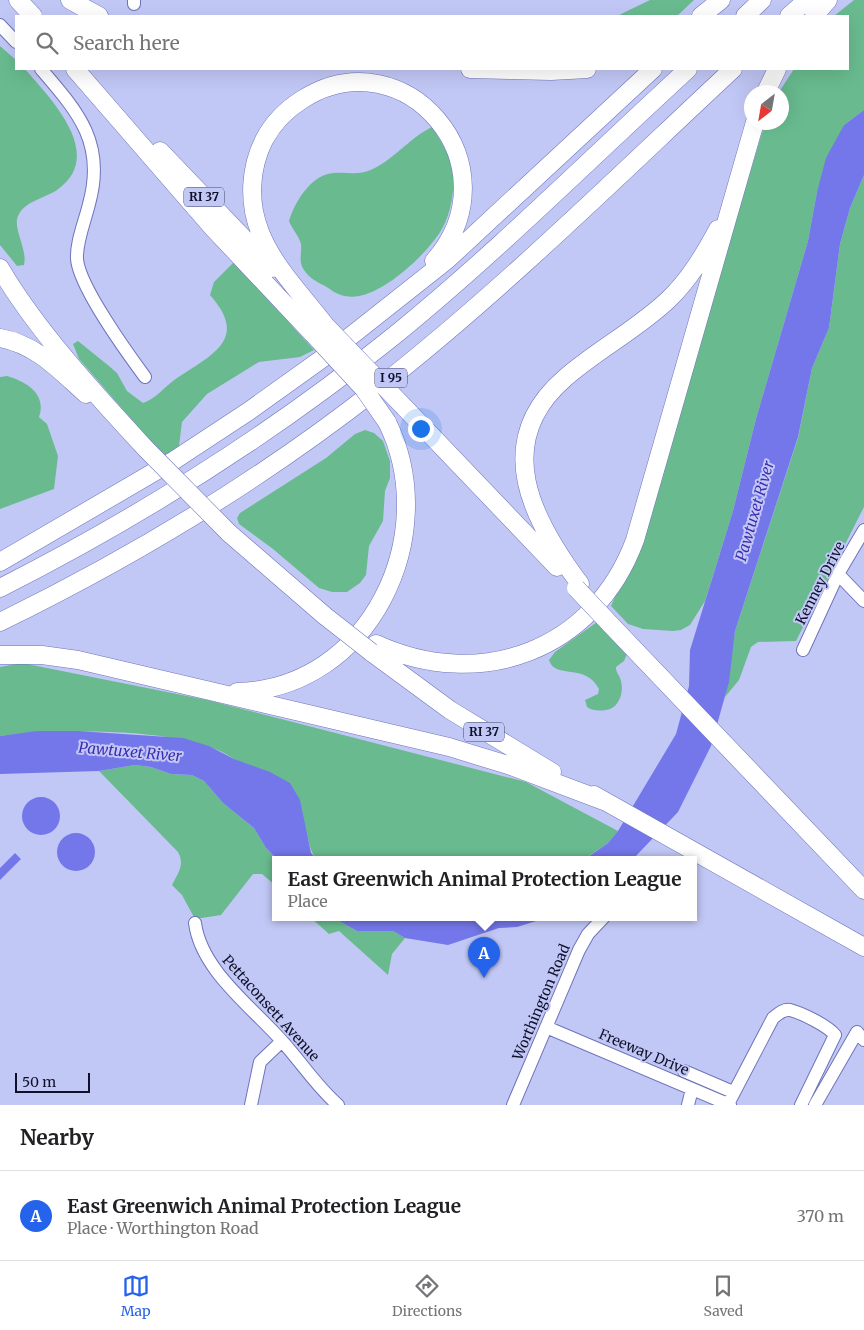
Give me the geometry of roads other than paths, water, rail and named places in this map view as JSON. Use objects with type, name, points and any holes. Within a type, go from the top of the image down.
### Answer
[{"type":"highway","points":[[17,0],[31,15]]},
{"type":"highway","points":[[70,0],[97,15]]},
{"type":"highway","points":[[702,15],[722,0]]},
{"type":"highway","points":[[707,15],[722,0]]},
{"type":"highway","points":[[746,15],[762,0]]},
{"type":"highway","points":[[790,15],[807,0]]},
{"type":"highway","points":[[815,15],[828,0]]},
{"type":"highway","points":[[77,70],[202,215],[319,329]]},
{"type":"highway","name":"RI 37","points":[[84,70],[319,329],[405,408],[578,586],[610,624],[864,890]]},
{"type":"highway","points":[[510,70],[569,70]]},
{"type":"highway","points":[[0,562],[142,480],[234,422],[309,369],[454,254],[652,70]]},
{"type":"highway","name":"I 95","points":[[0,588],[101,535],[187,484],[248,444],[336,381],[456,283],[687,70]]},
{"type":"highway","name":"I 95","points":[[0,622],[86,578],[182,523],[274,464],[349,410],[490,295],[732,70]]},
{"type":"highway","points":[[769,85],[777,70]]},
{"type":"highway","points":[[204,690],[256,690],[300,677],[339,652],[372,617],[387,590],[396,567],[406,517],[403,471],[397,447],[387,422],[319,329],[264,241],[255,216],[252,184],[261,146],[280,118],[292,106],[310,95],[346,84],[368,84],[389,88],[408,96],[427,109],[447,132],[457,151],[462,170],[462,205],[448,242],[431,265],[380,313]]},
{"type":"highway","points":[[373,648],[433,663],[465,665],[495,662],[532,651],[558,638],[588,614],[608,591],[623,567],[634,540],[753,130]]},
{"type":"highway","points":[[578,586],[549,541],[530,497],[524,464],[532,424],[543,403],[559,384],[652,314],[691,274],[718,228],[747,150]]},
{"type":"highway","name":"RI 37","points":[[0,268],[10,286],[60,350],[146,449],[229,533],[325,616],[373,648],[483,731],[864,947]]},
{"type":"highway","points":[[0,338],[20,343],[46,359],[146,449]]},
{"type":"highway","points":[[0,548],[27,542],[55,530]]},
{"type":"highway","points":[[0,655],[60,656],[471,752],[604,801]]},
{"type":"highway","points":[[797,820],[864,881]]},
{"type":"highway","points":[[826,924],[864,957]]},
{"type":"street","points":[[0,25],[15,41]]},
{"type":"street","points":[[42,70],[84,126],[94,152],[93,190],[78,248],[79,270],[122,346],[145,377]]},
{"type":"street","name":"Kenney Drive","points":[[803,650],[838,574],[864,530]]},
{"type":"street","points":[[838,574],[864,601]]},
{"type":"street","name":"Worthington Road","points":[[513,1105],[579,950],[588,934],[600,921]]},
{"type":"street","name":"Pettaconsett Avenue","points":[[195,923],[198,941],[218,975],[282,1041],[338,1105]]},
{"type":"street","points":[[684,1071],[730,1100],[773,1018],[780,1012],[790,1010],[829,1028],[835,1035],[801,1105]]},
{"type":"street","name":"Freeway Drive","points":[[546,1027],[692,1088],[730,1100]]},
{"type":"street","points":[[815,1105],[857,1032],[864,1040]]},
{"type":"street","points":[[251,1105],[260,1062],[282,1041]]},
{"type":"street","points":[[688,1105],[692,1088]]},
{"type":"water","name":"Pawtuxet River","points":[[864,110],[864,175],[850,208],[840,244],[829,328],[812,368],[798,437],[735,631],[729,682],[711,746],[678,812],[636,856],[589,856],[608,843],[618,831],[676,734],[689,686],[690,650],[733,511],[756,419],[808,241],[817,192],[826,158],[844,125]]},
{"type":"water","name":"Pawtuxet River","points":[[37,731],[78,731],[183,738],[209,746],[234,759],[270,772],[290,783],[300,800],[311,853],[314,856],[274,856],[266,848],[254,828],[223,803],[204,781],[192,775],[171,774],[151,767],[135,765],[99,771],[0,774],[0,736]]},
{"type":"water","points":[[41,797],[55,802],[60,816],[55,830],[41,835],[27,830],[22,816],[27,802]]},
{"type":"water","points":[[76,833],[90,838],[95,852],[90,866],[76,871],[62,866],[57,852],[62,838]]},
{"type":"water","points":[[15,853],[21,859],[0,880],[0,868]]},
{"type":"water","points":[[339,921],[536,921],[517,927],[499,928],[448,945],[405,938],[393,931],[357,931]]},
{"type":"place","name":"East Greenwich Animal Protection League","points":[[484,978]]}]
